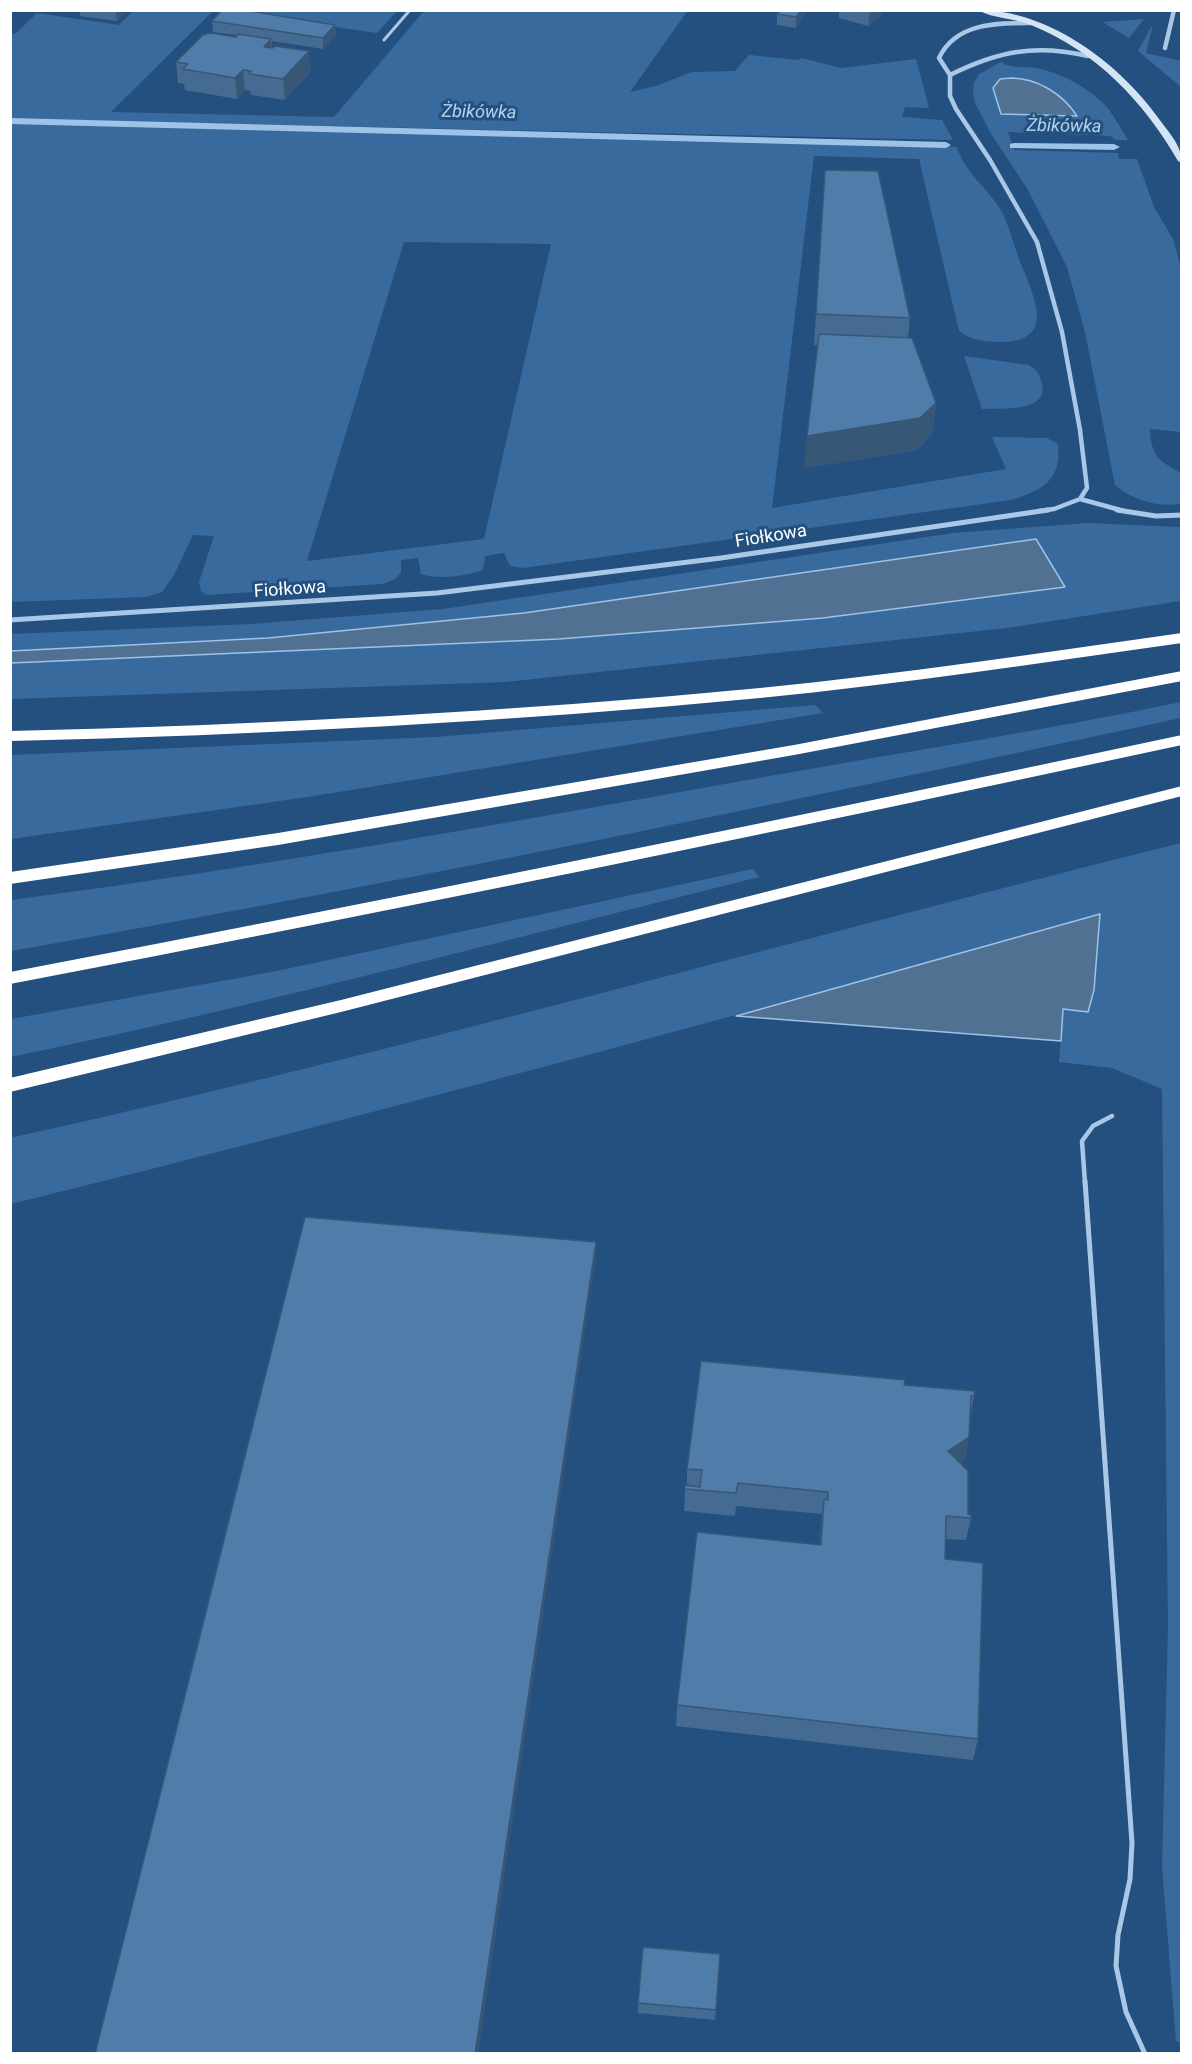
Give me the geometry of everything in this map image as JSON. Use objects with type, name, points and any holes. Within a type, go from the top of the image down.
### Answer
[{"type":"highway","points":[[10,736],[336,724],[561,710],[760,693],[923,674],[1182,638]]},
{"type":"highway","points":[[10,878],[278,839],[794,750],[1182,676]]},
{"type":"highway","points":[[10,978],[433,897],[781,826],[1182,740]]},
{"type":"highway","points":[[10,1086],[341,1006],[1182,791]]},
{"type":"street","points":[[981,10],[1033,23],[1064,39],[1121,79],[1156,117],[1182,161]]},
{"type":"street","points":[[1023,10],[1033,23]]},
{"type":"street","points":[[1165,48],[1174,10]]},
{"type":"street","points":[[1033,23],[996,24],[973,29],[947,44],[939,58],[950,75],[950,96],[956,109],[990,160],[1036,242],[1062,332],[1080,430],[1087,488],[1080,499],[1111,510],[1182,515]]},
{"type":"street","points":[[950,75],[978,60],[1015,50],[1051,49],[1088,56]]},
{"type":"street","name":"Fiołkowa","points":[[10,620],[437,593],[721,558],[1022,514],[1054,508],[1080,499]]},
{"type":"lane","points":[[384,40],[410,10]]},
{"type":"lane","points":[[1112,1116],[1093,1126],[1082,1141],[1132,1843],[1130,1883],[1117,1938],[1116,1965],[1119,1989],[1129,2022],[1145,2054]]},
{"type":"shaded area","points":[[688,10],[630,92],[656,86],[692,72],[735,71],[749,55],[798,60],[802,58],[841,68],[916,59],[929,108],[905,107],[902,117],[942,120],[953,140],[11,119],[11,34],[15,34],[37,13],[119,25],[133,11],[213,11],[111,112],[334,117],[424,11]]},
{"type":"shaded area","points":[[225,11],[397,11],[377,33]]},
{"type":"shaded area","points":[[1144,19],[1129,38],[1102,22]]},
{"type":"shaded area","points":[[1153,24],[1146,53],[1181,61],[1181,87],[1138,51]]},
{"type":"shaded area","points":[[1001,62],[1045,70],[1082,87],[1105,105],[1128,140],[1115,140],[1111,136],[1008,132],[1014,150],[1118,153],[1119,159],[1137,159],[1154,207],[1173,239],[1181,267],[1181,432],[1150,429],[1154,452],[1167,465],[1181,473],[1181,504],[1163,505],[1146,502],[1122,491],[1115,485],[1085,332],[1067,267],[1028,190],[990,132],[975,103],[974,83],[979,74]]},
{"type":"shaded area","points":[[1011,78],[1040,84],[1057,94],[1077,116],[1001,114],[993,88],[1000,79]]},
{"type":"shaded area","points":[[10,123],[957,147],[965,164],[1002,213],[1030,285],[1037,312],[1036,324],[1031,333],[1020,339],[1002,342],[974,339],[964,334],[959,331],[919,159],[814,156],[772,508],[1006,469],[992,437],[1047,438],[1058,444],[1057,467],[1048,482],[1041,488],[1011,500],[523,568],[510,566],[504,553],[485,556],[483,570],[443,577],[421,574],[418,558],[401,560],[401,572],[395,579],[383,584],[207,595],[201,591],[199,582],[214,536],[193,535],[174,575],[162,592],[146,597],[11,602]],"holes":[[[404,242],[551,244],[484,539],[307,561]]]},
{"type":"shaded area","points":[[964,356],[1029,365],[1039,375],[1042,393],[1038,400],[1021,407],[982,409]]},
{"type":"shaded area","points":[[1087,523],[1181,527],[1181,601],[1007,628],[506,682],[11,699],[11,663],[559,639],[823,618],[1064,587],[1036,539],[524,613],[268,638],[11,651],[11,634],[251,624],[443,609],[953,533]]},
{"type":"shaded area","points":[[1036,539],[1065,587],[823,618],[559,639],[11,663],[11,651],[268,638],[524,613]]},
{"type":"shaded area","points":[[1181,702],[1181,718],[451,869],[11,951],[11,900],[195,874],[563,813],[1019,733]]},
{"type":"shaded area","points":[[815,705],[823,713],[308,797],[11,839],[11,755],[436,737]]},
{"type":"shaded area","points":[[1181,843],[1181,2043],[1176,2041],[1162,1867],[1168,1628],[1162,1089],[1112,1068],[1059,1062],[1063,1009],[1088,1011],[1094,990],[1100,914],[556,1064],[11,1204],[10,1138],[451,1032]]},
{"type":"shaded area","points":[[753,869],[759,877],[292,994],[11,1057],[11,1019],[277,971]]},
{"type":"shaded area","points":[[1100,914],[1094,990],[1088,1012],[1063,1009],[1061,1041],[736,1016]]},
{"type":"building","points":[[222,10],[244,10],[335,25],[323,38],[212,21]]},
{"type":"building","points":[[780,10],[801,10],[796,17],[777,14]]},
{"type":"building","points":[[210,33],[271,39],[264,47],[273,48],[275,46],[309,51],[283,79],[249,74],[251,71],[243,70],[235,78],[183,69],[188,64],[176,62],[203,35]]},
{"type":"building","points":[[825,170],[878,171],[910,318],[816,314]]},
{"type":"building","points":[[819,334],[912,338],[936,403],[920,418],[807,436]]},
{"type":"building","points":[[305,1217],[596,1242],[475,2054],[95,2054]]},
{"type":"building","points":[[701,1361],[905,1380],[904,1385],[975,1391],[971,1396],[969,1437],[948,1451],[968,1471],[968,1514],[971,1518],[946,1516],[945,1559],[983,1563],[978,1739],[677,1705],[697,1532],[821,1545],[824,1499],[828,1500],[828,1492],[738,1483],[736,1493],[685,1489],[685,1485],[700,1487],[702,1470],[687,1469]]},
{"type":"building","points":[[643,1947],[720,1954],[716,2010],[638,2003]]},
{"type":"waterway","name":"Żbikówka","points":[[10,121],[946,145]]},
{"type":"waterway","name":"Żbikówka","points":[[1014,146],[1114,147]]}]
